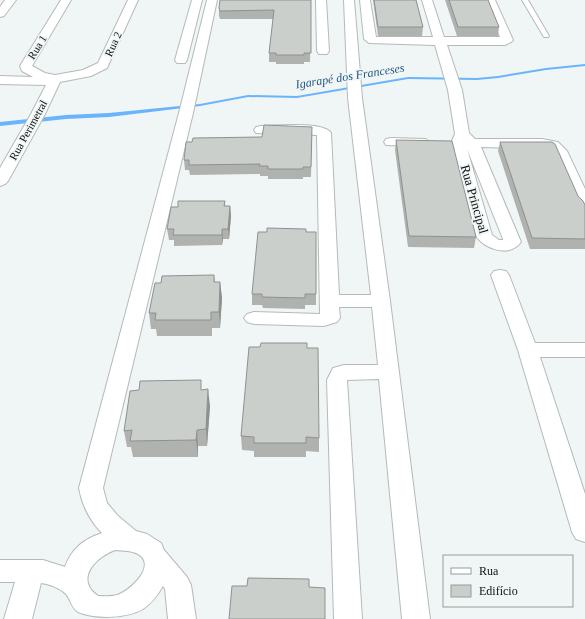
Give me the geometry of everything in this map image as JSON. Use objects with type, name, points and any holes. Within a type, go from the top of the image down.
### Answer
[{"type":"street","points":[[0,14],[11,0]]},
{"type":"street","name":"Rua 1","points":[[54,80],[30,72],[26,66],[66,0]]},
{"type":"street","name":"Rua 2","points":[[54,80],[86,73],[103,65],[133,0]]},
{"type":"street","points":[[181,60],[198,0]]},
{"type":"street","points":[[128,539],[111,527],[100,514],[95,505],[91,488],[188,103],[212,0]]},
{"type":"street","points":[[321,0],[323,51]]},
{"type":"street","points":[[349,0],[354,90],[381,301],[416,619]]},
{"type":"street","points":[[364,0],[370,40],[440,42],[500,42],[507,40],[490,0]]},
{"type":"street","name":"Rua Principal","points":[[427,0],[455,90],[454,141],[484,236],[491,243],[496,245],[507,245],[512,242],[512,238],[477,153],[454,141]]},
{"type":"street","points":[[0,80],[54,80]]},
{"type":"street","name":"Rua Perimetral","points":[[0,181],[38,114],[54,80]]},
{"type":"street","points":[[254,318],[327,320],[330,316],[324,133],[317,130],[261,130]]},
{"type":"street","points":[[391,142],[542,142],[553,145],[560,151],[585,206]]},
{"type":"street","points":[[500,276],[528,350],[585,532]]},
{"type":"street","points":[[330,300],[381,301]]},
{"type":"street","points":[[528,350],[585,350]]},
{"type":"street","points":[[348,619],[337,380],[340,374],[344,372],[389,372]]},
{"type":"street","points":[[155,557],[158,568],[156,579],[150,590],[141,600],[119,615],[89,605],[80,597],[75,586],[75,574],[80,562],[89,551],[114,539],[128,539],[140,542],[149,548],[178,585],[182,619]]},
{"type":"street","points":[[0,571],[31,570],[56,575],[75,586]]},
{"type":"street","points":[[18,619],[31,570]]},
{"type":"lane","points":[[525,0],[546,36]]},
{"type":"building","points":[[220,0],[311,0],[311,53],[304,53],[304,55],[276,55],[276,53],[269,53],[274,10],[220,11]]},
{"type":"building","points":[[374,0],[416,0],[423,27],[378,27]]},
{"type":"building","points":[[449,0],[488,0],[499,27],[458,27]]},
{"type":"building","points":[[264,125],[312,127],[311,167],[303,167],[303,169],[268,169],[268,166],[259,166],[260,164],[189,165],[189,160],[184,160],[186,142],[192,142],[193,138],[262,137]]},
{"type":"building","points":[[396,140],[452,141],[476,237],[409,236]]},
{"type":"building","points":[[500,142],[552,142],[555,144],[578,196],[585,205],[585,239],[532,238]]},
{"type":"building","points":[[178,201],[225,201],[224,206],[230,206],[228,229],[222,229],[222,235],[173,235],[174,229],[167,229],[171,207],[178,207]]},
{"type":"building","points":[[267,228],[306,229],[306,232],[316,232],[316,294],[305,294],[305,298],[262,297],[262,294],[252,294],[258,232],[267,232]]},
{"type":"building","points":[[214,275],[214,282],[220,282],[219,312],[211,312],[211,320],[155,320],[156,313],[149,313],[155,283],[161,283],[162,276]]},
{"type":"building","points":[[261,343],[307,343],[307,348],[318,348],[319,438],[306,437],[306,443],[254,443],[254,437],[241,436],[249,347],[260,347]]},
{"type":"building","points":[[201,380],[201,390],[208,389],[206,429],[197,430],[196,440],[130,441],[132,430],[124,431],[130,391],[139,390],[140,381]]},
{"type":"building","points":[[248,578],[309,579],[309,587],[325,588],[325,619],[229,619],[232,586],[247,586]]},
{"type":"waterway","name":"Igarapé dos Franceses","points":[[0,124],[66,117],[109,115],[200,105],[248,96],[297,97],[408,78],[477,79],[585,65]]}]
